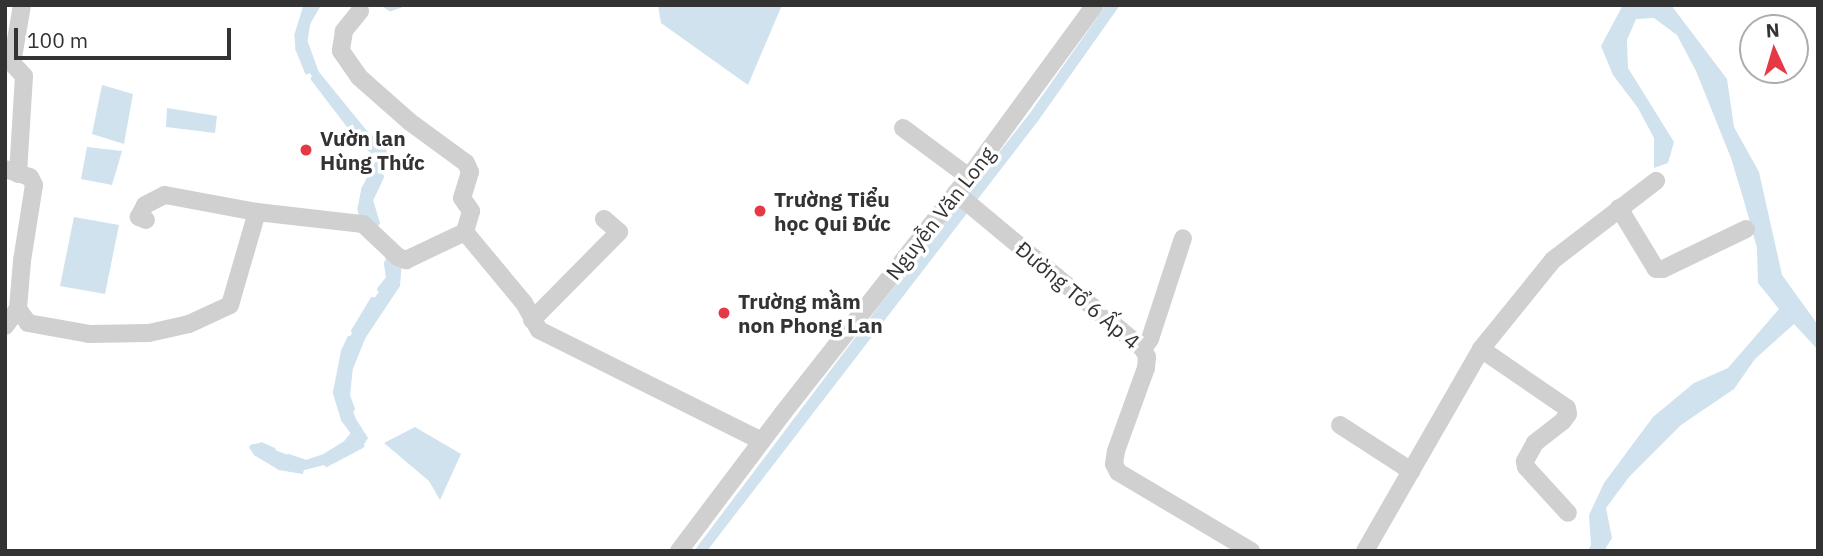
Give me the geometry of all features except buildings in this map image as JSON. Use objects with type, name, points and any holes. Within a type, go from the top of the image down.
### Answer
[{"type":"street","points":[[5,326],[18,309],[22,261],[34,185],[30,177],[12,171],[24,76],[12,63],[22,5]]},
{"type":"street","name":"Nguyễn Văn Long","points":[[679,551],[969,177],[1095,5]]},
{"type":"street","points":[[146,220],[139,217],[145,205],[165,195],[257,212],[363,224],[396,254],[411,260],[465,232],[471,211],[461,198],[470,172],[466,163],[410,122],[359,76],[341,51],[344,31],[360,11]]},
{"type":"street","points":[[902,128],[969,177]]},
{"type":"street","points":[[1365,551],[1481,349],[1553,260],[1656,181]]},
{"type":"street","name":"Đường Tổ 6 Ấp 4","points":[[956,193],[1143,349],[1147,356],[1146,368],[1116,451],[1114,464],[1118,472],[1251,551]]},
{"type":"street","points":[[1619,208],[1657,269],[1663,269],[1746,229]]},
{"type":"street","points":[[18,309],[28,323],[89,334],[149,333],[189,324],[230,305],[257,212]]},
{"type":"street","points":[[532,320],[619,232],[604,219]]},
{"type":"street","points":[[465,232],[524,303],[539,330],[762,441]]},
{"type":"street","points":[[1143,349],[1150,339],[1182,238]]},
{"type":"street","points":[[1481,349],[1567,408],[1568,414],[1563,421],[1535,443],[1525,461],[1526,467],[1568,513]]},
{"type":"street","points":[[1340,425],[1411,471]]},
{"type":"water","points":[[306,5],[318,5],[308,22],[305,41],[316,72],[365,132],[383,149],[388,160],[370,200],[377,227],[399,262],[400,274],[397,285],[363,336],[350,368],[347,395],[356,419],[368,438],[365,443],[328,464],[297,472],[279,467],[256,453],[252,447],[262,445],[306,462],[324,456],[346,442],[353,433],[343,419],[335,392],[343,351],[355,327],[388,278],[385,255],[360,217],[364,188],[378,162],[375,152],[362,142],[308,71],[298,49],[297,35]]},
{"type":"water","points":[[658,5],[782,5],[748,85],[661,23]]},
{"type":"water","points":[[1106,5],[1120,5],[1038,121],[707,551],[694,551],[882,302],[1030,113]]},
{"type":"water","points":[[1623,5],[1671,5],[1727,79],[1734,127],[1759,172],[1782,275],[1818,325],[1818,350],[1794,324],[1755,359],[1734,389],[1681,425],[1629,477],[1606,508],[1612,538],[1604,551],[1588,551],[1591,545],[1589,515],[1604,483],[1653,417],[1694,383],[1728,368],[1779,309],[1758,283],[1757,248],[1744,201],[1731,158],[1696,71],[1677,35],[1654,18],[1636,19],[1627,40],[1628,68],[1674,142],[1668,163],[1654,168],[1654,138],[1638,108],[1613,75],[1601,46]]},
{"type":"water","points":[[102,85],[133,94],[124,144],[92,134]]},
{"type":"water","points":[[167,108],[217,116],[215,133],[166,127]]},
{"type":"water","points":[[87,147],[122,151],[112,185],[81,179]]},
{"type":"water","points":[[74,217],[119,225],[105,294],[60,286]]},
{"type":"water","points":[[415,427],[461,454],[440,500],[429,481],[384,443]]},
{"type":"waterway","points":[[306,5],[297,35],[298,49],[307,71]]},
{"type":"waterway","points":[[318,5],[308,22],[305,41],[316,72],[365,132],[383,149],[388,160],[384,168]]},
{"type":"waterway","points":[[385,5],[390,8],[400,5]]},
{"type":"waterway","points":[[313,78],[362,142],[374,152],[378,162],[364,188],[360,208],[362,219]]},
{"type":"waterway","points":[[377,223],[370,200],[381,176]]},
{"type":"waterway","points":[[379,289],[388,278],[386,263]]},
{"type":"waterway","points":[[352,409],[347,395],[350,368],[363,336],[397,285],[399,264]]},
{"type":"waterway","points":[[353,331],[372,299]]},
{"type":"waterway","points":[[288,456],[306,462],[324,456],[346,442],[353,433],[343,419],[335,392],[343,351],[349,338]]},
{"type":"waterway","points":[[273,450],[262,445],[252,447],[256,453],[279,467],[301,471]]},
{"type":"waterway","points":[[326,464],[361,445]]},
{"type":"place","name":"Vườn lan Hùng Thức","points":[[306,150]]},
{"type":"place","name":"Trường Tiểu học Qui Đức","points":[[760,211]]},
{"type":"place","name":"Trường mầm non Phong Lan","points":[[724,313]]}]
